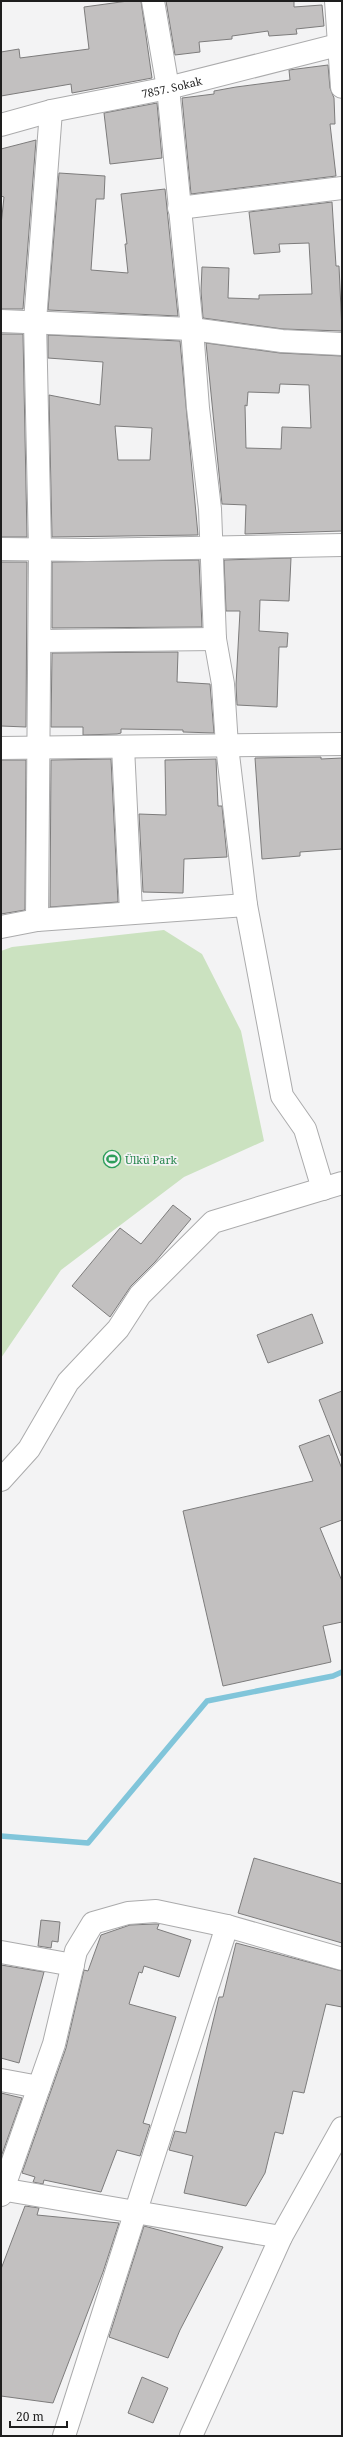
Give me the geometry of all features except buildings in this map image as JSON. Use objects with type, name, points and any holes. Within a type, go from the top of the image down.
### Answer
[{"type":"street","points":[[1,1480],[29,1449],[68,1382],[118,1329],[140,1296],[213,1222],[333,1186],[305,1129],[282,1096],[246,905],[227,746],[223,684],[215,639],[213,547],[198,408],[192,329],[168,88],[153,1]]},
{"type":"street","points":[[336,1],[342,87]]},
{"type":"street","name":"7857. Sokak","points":[[1,125],[51,111],[168,88],[340,45]]},
{"type":"street","points":[[37,920],[40,549],[35,321],[51,111]]},
{"type":"street","points":[[179,208],[342,188]]},
{"type":"street","points":[[1,321],[35,321],[192,329],[282,341],[342,344]]},
{"type":"street","points":[[1,549],[342,545]]},
{"type":"street","points":[[40,641],[215,639]]},
{"type":"street","points":[[1,748],[342,744]]},
{"type":"street","points":[[123,747],[131,912]]},
{"type":"street","points":[[1,927],[37,920],[131,912],[246,905]]},
{"type":"street","points":[[281,2237],[2,2191],[54,2044],[76,1951],[93,1923],[128,1913],[156,1911],[226,1926],[342,1959]]},
{"type":"street","points":[[64,2436],[226,1926]]},
{"type":"street","points":[[1,1952],[73,1965]]},
{"type":"street","points":[[1,2080],[39,2087]]},
{"type":"street","points":[[191,2436],[281,2237],[342,2128]]},
{"type":"green space","name":"Ülkü Park","points":[[164,930],[202,954],[241,1031],[264,1141],[184,1177],[61,1270],[1,1358],[1,951],[12,947]]},
{"type":"waterway","points":[[1,1836],[88,1843],[207,1701],[333,1676],[342,1672]]},
{"type":"place","name":"Ülkü Park","points":[[112,1159]]}]
